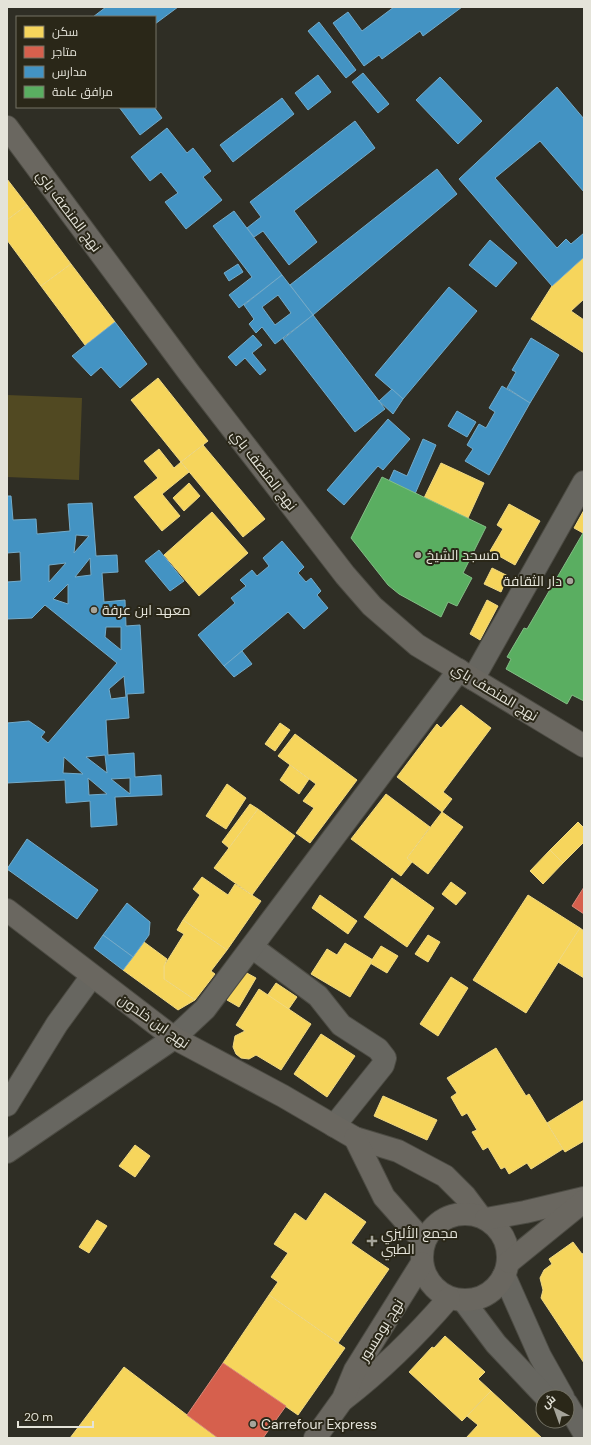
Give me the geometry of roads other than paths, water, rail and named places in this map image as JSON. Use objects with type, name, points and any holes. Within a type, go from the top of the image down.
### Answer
[{"type":"main road","name":"نهج المنصف باي","points":[[7,127],[190,374],[345,575],[372,606],[417,645],[584,746]]},
{"type":"main road","name":"نهج ابن خلدون","points":[[7,910],[174,1038],[283,1096],[355,1138],[398,1151],[445,1176],[483,1217]]},
{"type":"main road","points":[[355,1138],[384,1196],[402,1219],[423,1252],[426,1277],[436,1290],[456,1299],[478,1298],[493,1287],[506,1269],[584,1201]]},
{"type":"main road","name":"نهج بومسور","points":[[315,1438],[343,1399],[355,1370],[423,1252],[434,1227],[446,1218],[461,1214],[483,1217],[525,1212],[584,1198]]},
{"type":"main road","points":[[483,1217],[500,1230],[508,1245],[506,1269]]},
{"type":"main road","name":"نهج بومسور","points":[[343,1399],[374,1376],[422,1329],[456,1299]]},
{"type":"street","points":[[7,1152],[174,1038],[205,1009],[466,675],[584,482]]},
{"type":"street","points":[[252,947],[318,996],[341,1025],[378,1049],[385,1058],[383,1065],[334,1126]]},
{"type":"street","points":[[7,1105],[57,1024],[92,976]]},
{"type":"street","points":[[506,1269],[540,1356],[559,1389]]},
{"type":"street","points":[[456,1299],[538,1389]]},
{"type":"place","name":"مسجد الشيخ","points":[[418,555]]},
{"type":"place","name":"دار الثقافة","points":[[570,581]]},
{"type":"place","name":"معهد ابن عرفة","points":[[94,610]]},
{"type":"place","name":"مجمع الأليزي الطبي","points":[[372,1241]]},
{"type":"place","name":"Carrefour Express","points":[[253,1424]]}]
